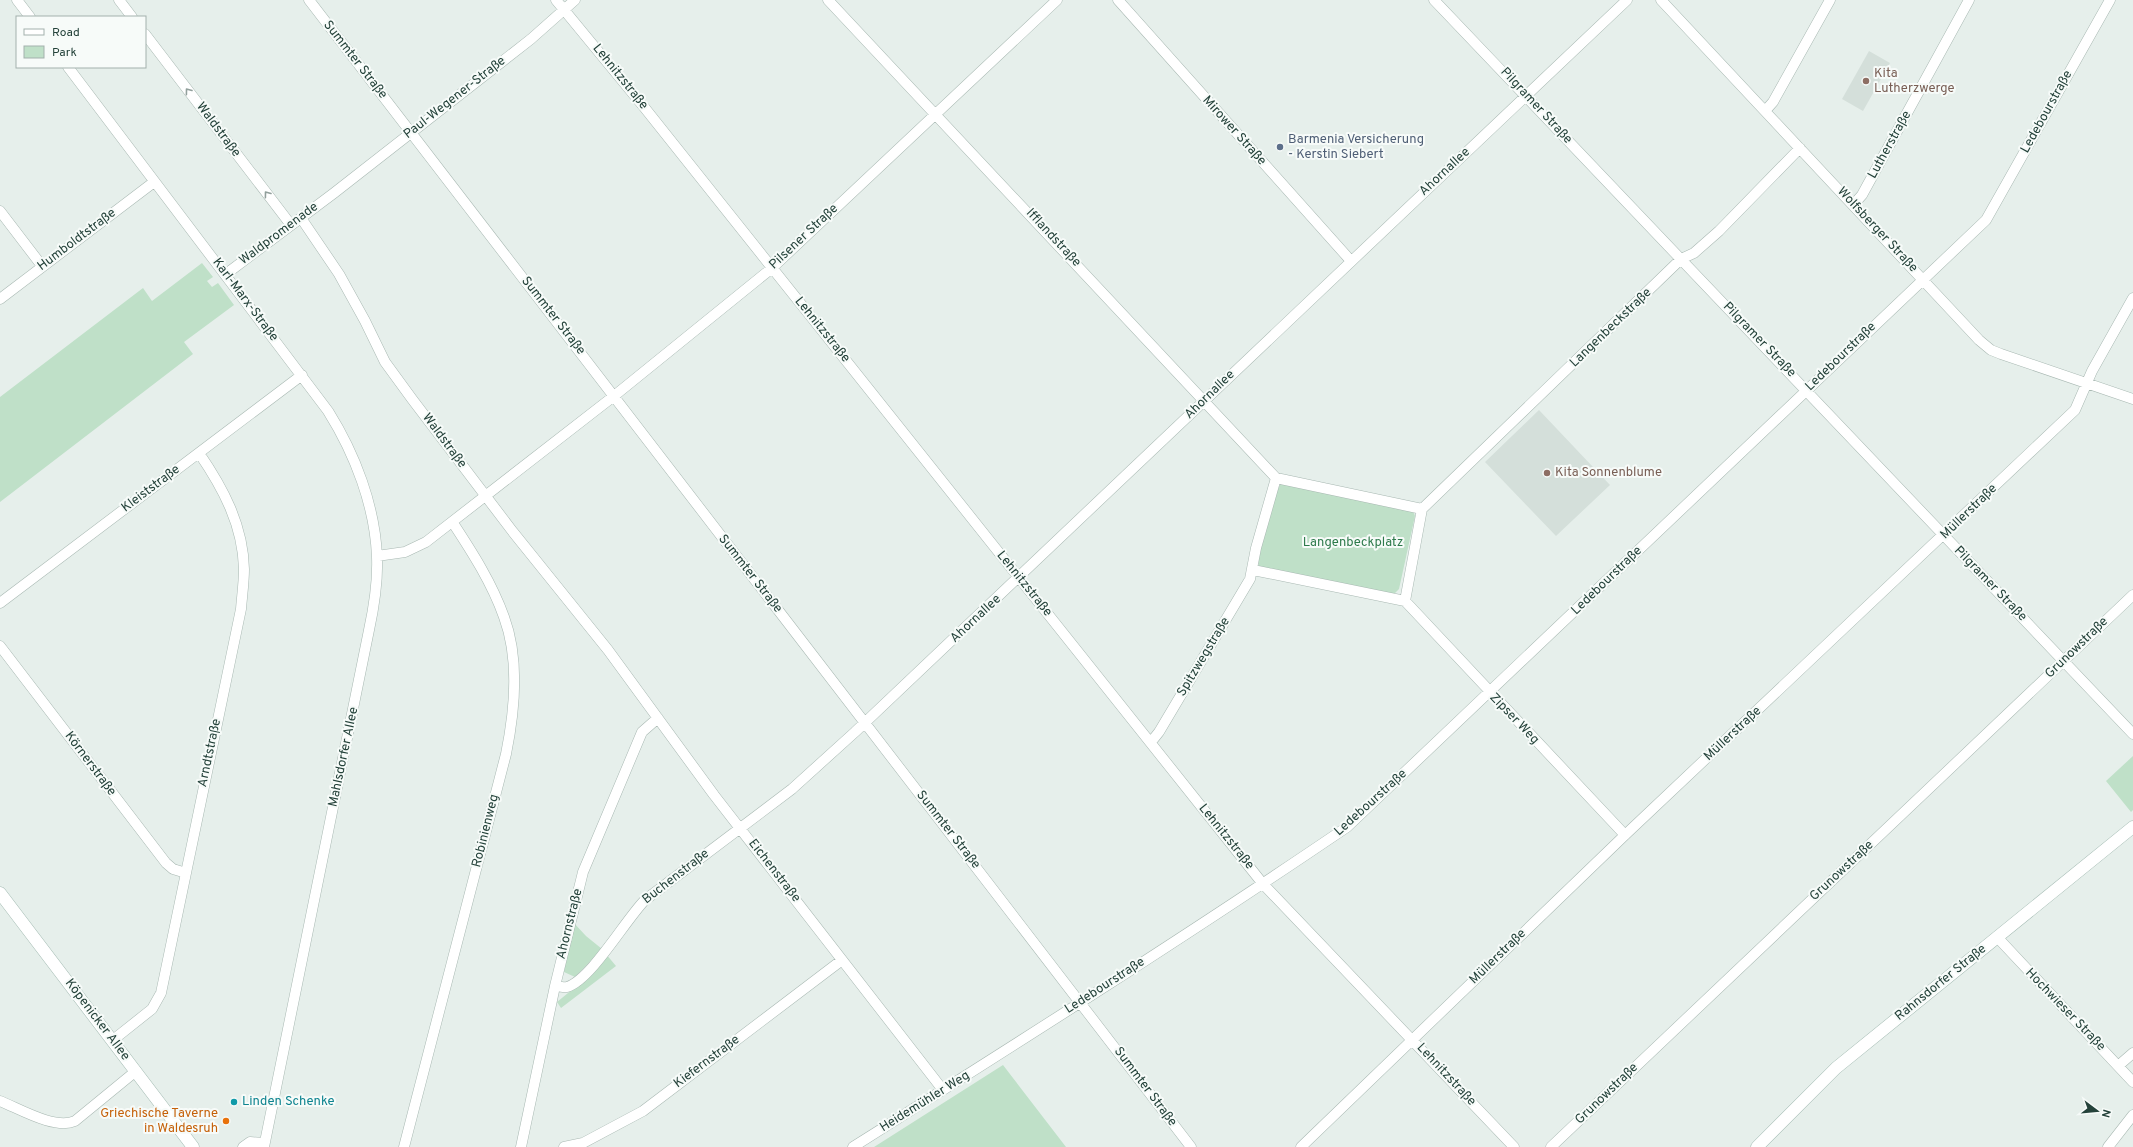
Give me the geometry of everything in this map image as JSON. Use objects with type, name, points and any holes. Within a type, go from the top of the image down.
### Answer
[{"type":"street","points":[[17,0],[29,16]]},
{"type":"street","points":[[119,0],[131,16]]},
{"type":"street","name":"Summter Straße","points":[[308,0],[1081,1002],[1191,1147]]},
{"type":"street","name":"Lehnitzstraße","points":[[556,0],[586,35],[1263,884],[1514,1147]]},
{"type":"street","name":"Paul-Wegener-Straße","points":[[333,194],[531,39],[575,0]]},
{"type":"street","name":"Ifflandstraße","points":[[828,0],[1205,400],[1276,478]]},
{"type":"street","name":"Pilsener Straße","points":[[487,496],[614,396],[772,268],[1057,0]]},
{"type":"street","name":"Mirower Straße","points":[[1118,0],[1351,261]]},
{"type":"street","name":"Pilgramer Straße","points":[[1434,0],[2133,734]]},
{"type":"street","name":"Ahornallee","points":[[792,789],[865,723],[1019,578],[1627,0]]},
{"type":"street","name":"Wolfsberger Straße","points":[[1661,0],[1854,204],[1979,340],[1991,350],[2133,399]]},
{"type":"street","points":[[1765,111],[1773,102],[1830,0]]},
{"type":"street","name":"Lutherstraße","points":[[1854,204],[1862,195],[1970,0]]},
{"type":"street","name":"Ledebourstraße","points":[[997,1056],[1263,884],[1347,827],[1489,693],[1986,220],[2110,0]]},
{"type":"street","name":"Waldstraße","points":[[146,35],[291,225]]},
{"type":"street","name":"Karl-Marx-Straße","points":[[69,68],[150,173],[154,182],[226,274],[328,411],[349,448],[366,496],[377,556]]},
{"type":"street","name":"Langenbeckstraße","points":[[1422,510],[1681,259],[1694,253],[1719,232],[1800,148]]},
{"type":"street","name":"Humboldtstraße","points":[[0,298],[154,182]]},
{"type":"street","name":"Waldpromenade","points":[[226,274],[333,194]]},
{"type":"street","points":[[0,211],[42,266]]},
{"type":"street","name":"Waldstraße","points":[[301,218],[339,274],[385,362],[487,496],[608,650]]},
{"type":"street","name":"Müllerstraße","points":[[1301,1147],[1625,835],[1944,536],[2075,410],[2092,371],[2133,298]]},
{"type":"street","name":"Kleiststraße","points":[[0,603],[302,375]]},
{"type":"street","name":"Arndtstraße","points":[[113,1040],[152,1009],[161,993],[241,609],[244,569],[239,534],[220,484],[199,453]]},
{"type":"street","points":[[1276,478],[1422,510],[1405,601],[1253,570],[1256,548],[1276,478]]},
{"type":"street","points":[[377,556],[388,556],[412,549],[426,542],[487,496]]},
{"type":"street","name":"Robinienweg","points":[[404,1147],[511,731],[513,704],[513,658],[505,618],[496,595],[453,523]]},
{"type":"street","name":"Mahlsdorfer Allee","points":[[243,1147],[250,1142],[264,1145],[368,637],[374,598],[377,556]]},
{"type":"street","name":"Spitzwegstraße","points":[[1151,742],[1159,732],[1250,579],[1253,570]]},
{"type":"street","name":"Grunowstraße","points":[[1551,1147],[2133,595]]},
{"type":"street","name":"Zipser Weg","points":[[1405,601],[1489,693],[1625,835]]},
{"type":"street","name":"Körnerstraße","points":[[0,646],[166,863],[173,869],[186,873]]},
{"type":"street","name":"Eichenstraße","points":[[608,650],[741,828],[943,1090]]},
{"type":"street","name":"Ahornstraße","points":[[522,1147],[555,986],[583,872],[642,732],[658,718]]},
{"type":"street","name":"Buchenstraße","points":[[555,986],[566,988],[578,981],[607,948],[635,910],[645,900],[792,789]]},
{"type":"street","name":"Rahnsdorfer Straße","points":[[1757,1147],[1836,1068],[2133,827]]},
{"type":"street","name":"Köpenicker Allee","points":[[0,893],[193,1147]]},
{"type":"street","name":"Hochwieser Straße","points":[[1997,937],[2133,1082]]},
{"type":"street","name":"Kiefernstraße","points":[[564,1147],[583,1143],[643,1111],[842,960]]},
{"type":"street","points":[[2118,1066],[2133,1053]]},
{"type":"street","name":"Heidemühler Weg","points":[[853,1147],[997,1056]]},
{"type":"street","points":[[0,1100],[50,1122],[69,1124],[76,1121],[136,1071]]},
{"type":"street","points":[[2108,1147],[2133,1114]]},
{"type":"shaded area","name":"Kita Lutherzwerge","points":[[1869,51],[1890,63],[1863,111],[1842,99]]},
{"type":"shaded area","name":"Kita Sonnenblume","points":[[1539,410],[1610,485],[1556,536],[1485,462]]},
{"type":"green space","points":[[202,263],[213,277],[207,281],[212,287],[218,283],[234,305],[184,342],[193,354],[0,502],[0,397],[143,288],[152,301]]},
{"type":"green space","name":"Langenbeckplatz","points":[[1285,483],[1413,511],[1415,516],[1399,589],[1392,596],[1259,567],[1257,557],[1276,493],[1280,485]]},
{"type":"green space","points":[[2133,756],[2133,810],[2131,812],[2106,781]]},
{"type":"green space","points":[[573,922],[586,936],[602,949],[575,977],[564,972]]},
{"type":"green space","points":[[606,954],[616,966],[561,1008],[557,1002],[584,980]]},
{"type":"green space","points":[[1003,1065],[1066,1147],[874,1147]]},
{"type":"place","name":"Kita Lutherzwerge","points":[[1866,81]]},
{"type":"place","name":"Barmenia Versicherung - Kerstin Siebert","points":[[1280,147]]},
{"type":"place","name":"Kita Sonnenblume","points":[[1547,473]]},
{"type":"place","name":"Linden Schenke","points":[[234,1102]]},
{"type":"place","name":"Griechische Taverne in Waldesruh","points":[[226,1121]]}]
